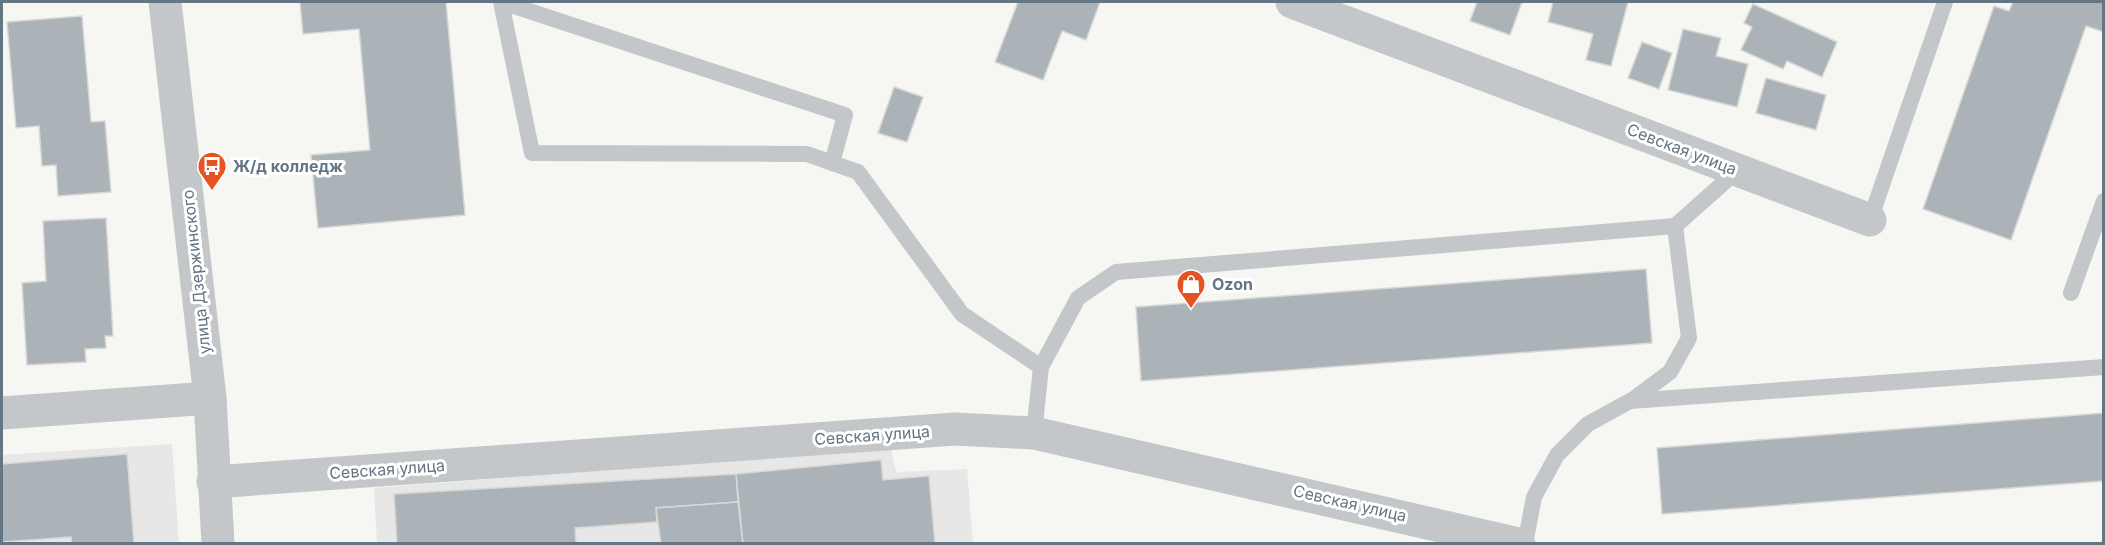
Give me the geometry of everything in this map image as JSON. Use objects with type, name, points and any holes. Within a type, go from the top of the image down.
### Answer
[{"type":"street","name":"улица Дзержинского","points":[[165,2],[210,398],[218,543]]},
{"type":"street","name":"Севская улица","points":[[1292,2],[1870,220]]},
{"type":"street","points":[[2,413],[210,398]]},
{"type":"street","name":"Севская улица","points":[[213,482],[955,429],[1034,433],[1435,534],[1519,543]]},
{"type":"lane","points":[[832,163],[845,115],[502,2],[532,153],[807,154],[832,163],[858,172],[962,314],[1041,367]]},
{"type":"lane","points":[[1870,220],[1945,2]]},
{"type":"lane","points":[[1034,433],[1041,367],[1078,298],[1116,272],[1675,226],[1738,170]]},
{"type":"lane","points":[[2070,293],[2103,201]]},
{"type":"lane","points":[[1525,543],[1534,497],[1557,455],[1588,424],[1630,401],[1670,372],[1689,338],[1675,226]]},
{"type":"lane","points":[[1630,401],[2103,367]]},
{"type":"shaded area","points":[[172,444],[179,543],[2,544],[2,455]]},
{"type":"shaded area","points":[[891,448],[896,472],[967,469],[973,543],[377,543],[374,488]]},
{"type":"building","points":[[300,2],[446,2],[465,215],[318,228],[311,155],[370,150],[359,29],[303,34]]},
{"type":"building","points":[[1018,2],[1100,2],[1086,40],[1062,31],[1043,80],[995,62]]},
{"type":"building","points":[[1477,2],[1522,2],[1510,35],[1470,21]]},
{"type":"building","points":[[1553,2],[1628,2],[1611,66],[1586,60],[1593,34],[1548,22]]},
{"type":"building","points":[[2013,2],[2104,2],[2104,32],[2086,26],[2011,240],[1923,209],[1994,6],[2009,11]]},
{"type":"building","points":[[1753,4],[1837,42],[1822,77],[1787,61],[1783,69],[1741,50],[1752,27],[1744,23]]},
{"type":"building","points":[[82,16],[91,122],[105,121],[111,192],[58,196],[56,165],[42,166],[39,126],[16,128],[7,22]]},
{"type":"building","points":[[1683,29],[1721,38],[1716,56],[1748,64],[1737,107],[1668,90]]},
{"type":"building","points":[[1642,42],[1672,53],[1659,89],[1628,78]]},
{"type":"building","points":[[1766,78],[1826,95],[1816,130],[1756,113]]},
{"type":"building","points":[[894,87],[923,97],[907,142],[878,133]]},
{"type":"building","points":[[106,218],[113,336],[105,336],[106,348],[85,349],[86,362],[27,365],[22,283],[46,281],[43,221]]},
{"type":"building","points":[[1646,269],[1652,343],[1141,381],[1136,307]]},
{"type":"building","points":[[2104,413],[2104,481],[1662,514],[1657,448]]},
{"type":"building","points":[[127,454],[134,544],[72,544],[71,537],[2,542],[2,464]]},
{"type":"building","points":[[881,460],[883,480],[929,476],[935,544],[743,544],[736,474]]},
{"type":"building","points":[[736,474],[738,502],[656,508],[657,522],[575,528],[576,544],[397,544],[394,494]]},
{"type":"building","points":[[738,502],[743,544],[661,544],[656,508]]},
{"type":"place","name":"Ж/д колледж","points":[[212,192]]},
{"type":"place","name":"Ozon","points":[[1191,310]]}]
